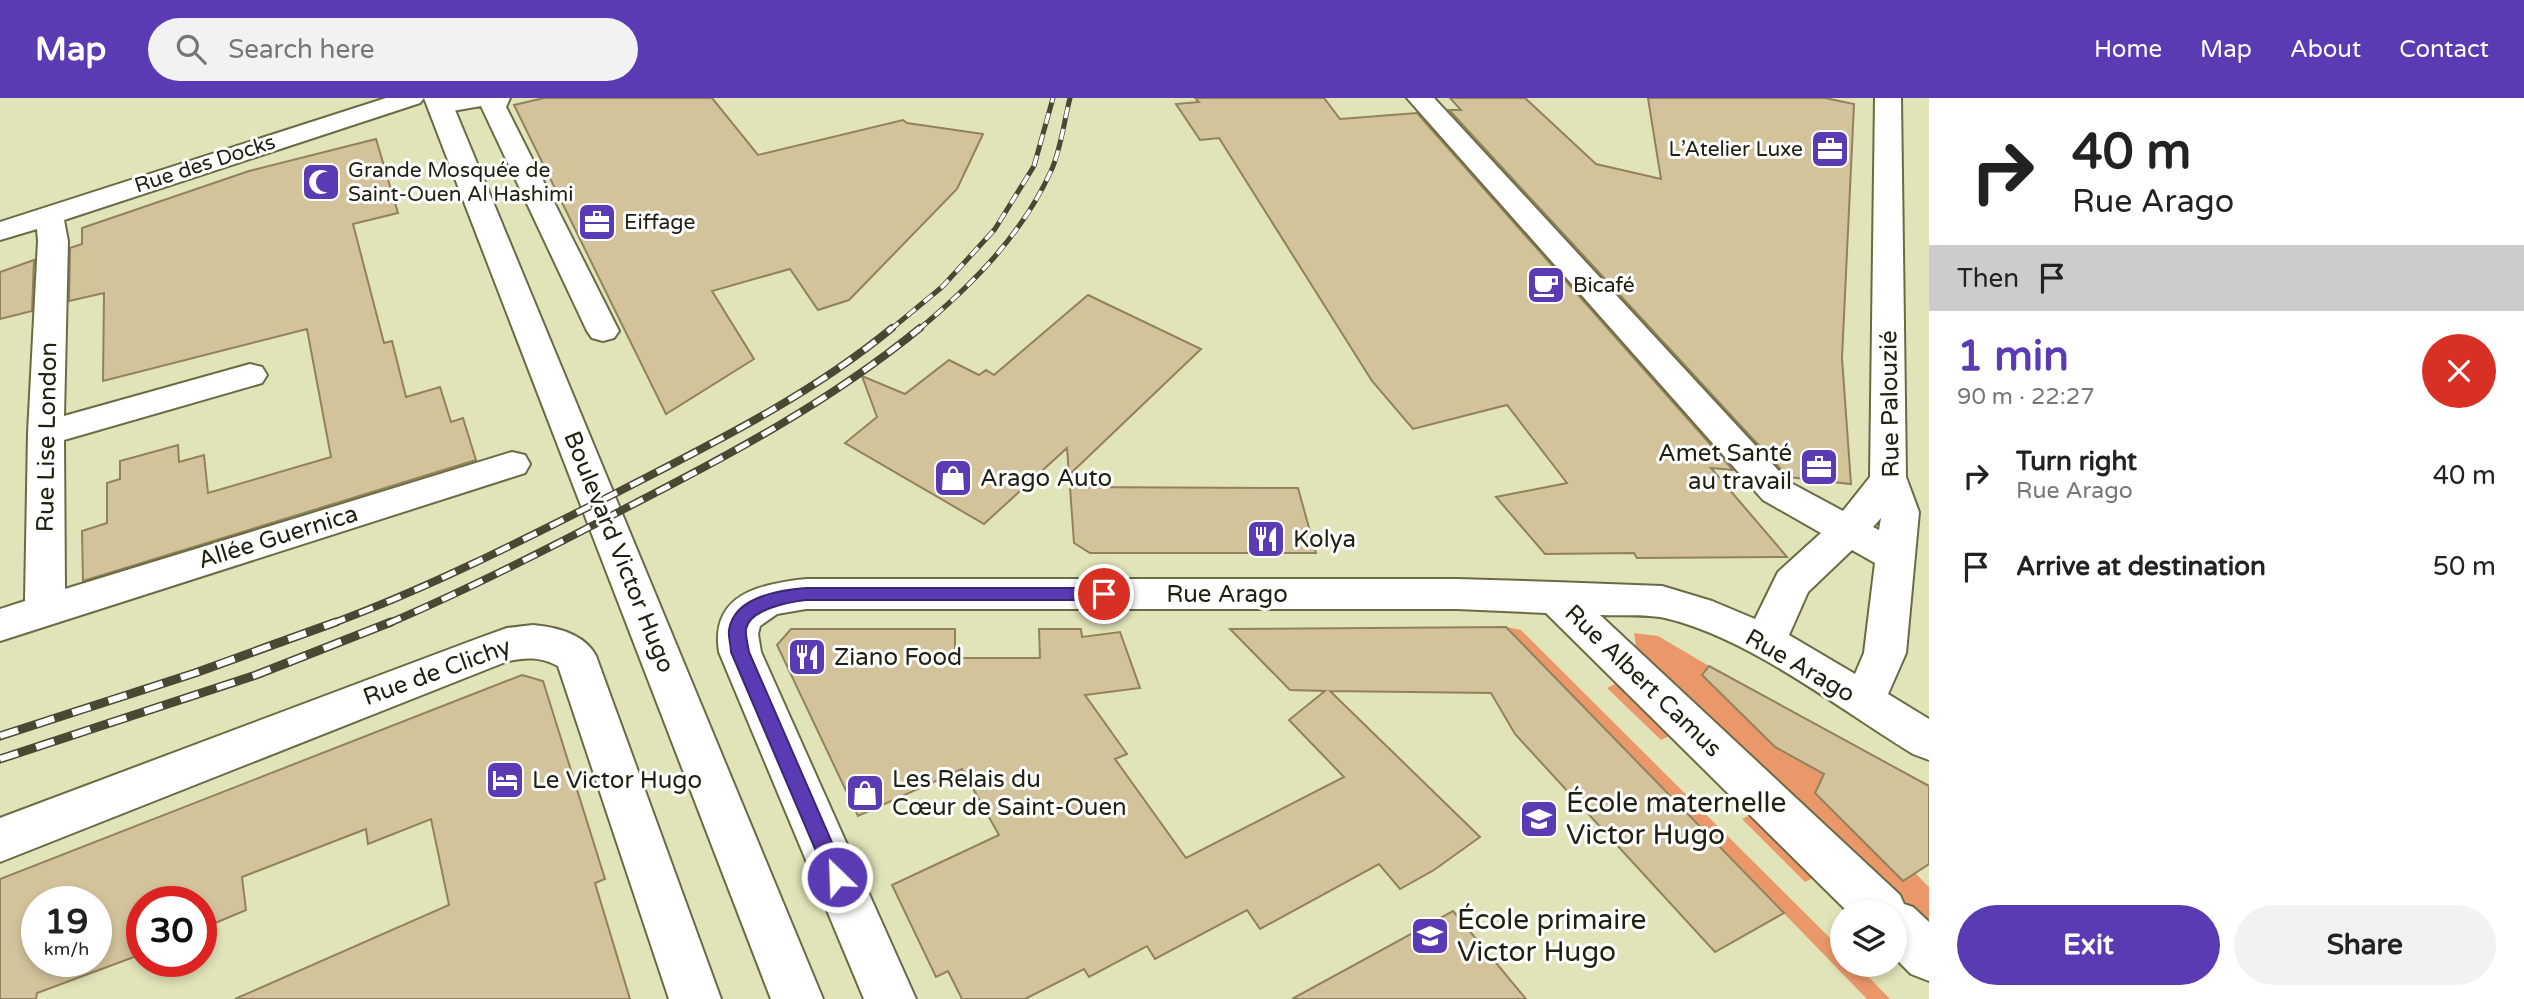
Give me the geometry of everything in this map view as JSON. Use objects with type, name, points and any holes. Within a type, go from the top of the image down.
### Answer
[{"type":"street","points":[[430,100],[482,98]]},
{"type":"street","points":[[497,98],[493,107],[603,331]]},
{"type":"street","points":[[1420,98],[1776,491],[1894,556]]},
{"type":"street","name":"Rue Palouzié","points":[[1863,702],[1885,653],[1894,556],[1906,502],[1888,98]]},
{"type":"street","name":"Rue des Docks","points":[[0,231],[430,100]]},
{"type":"street","name":"Boulevard Victor Hugo","points":[[430,100],[797,999]]},
{"type":"street","name":"Rue Lise London","points":[[45,611],[46,433],[53,241],[49,216]]},
{"type":"street","points":[[46,433],[250,375]]},
{"type":"street","name":"Allée Guernica","points":[[45,611],[512,464]]},
{"type":"street","points":[[1765,642],[1792,583],[1848,531],[1881,492],[1906,502]]},
{"type":"street","name":"Rue Arago","points":[[890,999],[740,652],[737,629],[744,615],[777,597],[806,594],[1402,594],[1662,602],[1765,642],[1929,741]]},
{"type":"street","name":"Rue Albert Camus","points":[[1555,597],[1871,900]]},
{"type":"street","points":[[0,625],[45,611]]},
{"type":"street","name":"Rue de Clichy","points":[[0,840],[464,661],[519,641],[538,640],[558,645],[575,656],[695,999]]},
{"type":"street","points":[[1907,935],[1929,956]]},
{"type":"shaded area","points":[[1506,627],[1521,630],[1830,938],[1830,961]]},
{"type":"shaded area","points":[[1634,633],[1658,636],[1709,666],[1702,675],[1776,748],[1824,775],[1815,793],[1825,803],[1861,817],[1861,839],[1903,881],[1915,873],[1929,887],[1929,924],[1907,904],[1907,900],[1903,900],[1637,653]]},
{"type":"shaded area","points":[[1621,681],[1675,733],[1661,740],[1607,688]]},
{"type":"shaded area","points":[[1757,812],[1821,874],[1805,882],[1742,819]]},
{"type":"shaded area","points":[[1846,977],[1869,977],[1890,999],[1867,999]]},
{"type":"building","points":[[544,98],[712,98],[758,155],[903,120],[907,123],[983,134],[957,189],[849,300],[818,310],[790,269],[712,291],[754,359],[666,414],[514,105]]},
{"type":"building","points":[[1195,98],[1324,98],[1340,119],[1417,113],[1733,470],[1711,468],[1787,557],[1637,558],[1634,553],[1545,554],[1496,497],[1567,483],[1507,405],[1413,429],[1372,381],[1219,138],[1200,140],[1176,104],[1199,102]]},
{"type":"building","points":[[1450,98],[1525,98],[1596,164],[1661,179],[1648,98],[1825,98],[1854,104],[1842,358],[1851,484],[1788,477],[1449,110],[1461,110]]},
{"type":"building","points":[[376,139],[398,213],[353,224],[384,343],[392,341],[406,397],[440,387],[451,422],[463,418],[476,460],[83,581],[82,531],[107,523],[107,483],[120,479],[120,461],[178,445],[179,462],[204,455],[208,493],[331,457],[307,329],[103,381],[104,293],[69,301],[70,248],[82,244],[82,228],[249,171]]},
{"type":"building","points":[[34,260],[32,311],[0,319],[0,272]]},
{"type":"building","points":[[1088,295],[1201,349],[1069,475],[1067,448],[984,524],[845,443],[877,417],[862,376],[905,394],[949,360],[979,375],[986,370],[994,375]]},
{"type":"building","points":[[1070,487],[1298,488],[1316,553],[1090,553],[1074,543]]},
{"type":"building","points":[[1506,627],[1784,913],[1715,952],[1515,734],[1491,693],[1330,691],[1480,837],[1434,870],[1400,889],[1379,864],[1260,929],[1247,910],[1155,959],[1147,946],[1089,977],[1084,969],[1025,999],[962,999],[948,971],[936,977],[892,885],[999,835],[962,769],[858,816],[777,645],[791,629],[955,629],[955,658],[1040,658],[1039,629],[1081,629],[1082,637],[1120,632],[1140,688],[1085,695],[1127,754],[1115,759],[1186,858],[1344,777],[1289,720],[1325,691],[1290,690],[1230,629]]},
{"type":"building","points":[[1709,666],[1929,786],[1929,864],[1903,881],[1815,793],[1824,774],[1775,747],[1702,675]]},
{"type":"building","points":[[522,675],[543,681],[605,879],[595,883],[630,999],[235,999],[449,905],[431,819],[368,844],[366,829],[242,877],[246,910],[217,922],[217,886],[126,886],[126,960],[112,965],[112,886],[21,886],[21,977],[80,977],[37,993],[36,999],[0,999],[0,879]]},
{"type":"building","points":[[1453,911],[1526,999],[1292,999]]},
{"type":"railway","points":[[890,330],[942,287],[995,229],[1034,166],[1053,98]]},
{"type":"railway","points":[[918,330],[957,296],[994,258],[1025,217],[1051,171],[1070,98]]},
{"type":"railway","points":[[335,622],[477,562],[690,455],[795,396],[892,328]]},
{"type":"railway","points":[[387,624],[538,553],[778,426],[851,380],[920,328]]},
{"type":"railway","points":[[0,736],[195,673],[335,622]]},
{"type":"railway","points":[[331,624],[335,622]]},
{"type":"railway","points":[[0,759],[256,675],[391,622]]},
{"type":"place","name":"L’Atelier Luxe","points":[[1830,149]]},
{"type":"place","name":"Grande Mosquée de Saint-Ouen Al Hashimi","points":[[321,182]]},
{"type":"place","name":"Eiffage","points":[[597,222]]},
{"type":"place","name":"Bicafé","points":[[1546,285]]},
{"type":"place","name":"Amet Santé au travail","points":[[1819,467]]},
{"type":"place","name":"Arago Auto","points":[[953,478]]},
{"type":"place","name":"Kolya","points":[[1266,539]]},
{"type":"place","name":"Ziano Food","points":[[807,657]]},
{"type":"place","name":"Le Victor Hugo","points":[[505,780]]},
{"type":"place","name":"Les Relais du Cœur de Saint-Ouen","points":[[865,793]]},
{"type":"place","name":"École maternelle Victor Hugo","points":[[1539,819]]},
{"type":"place","name":"École primaire Victor Hugo","points":[[1430,936]]},
{"type":"route","points":[[837,877],[740,652],[737,629],[744,615],[777,597],[806,594],[1104,594]]}]
